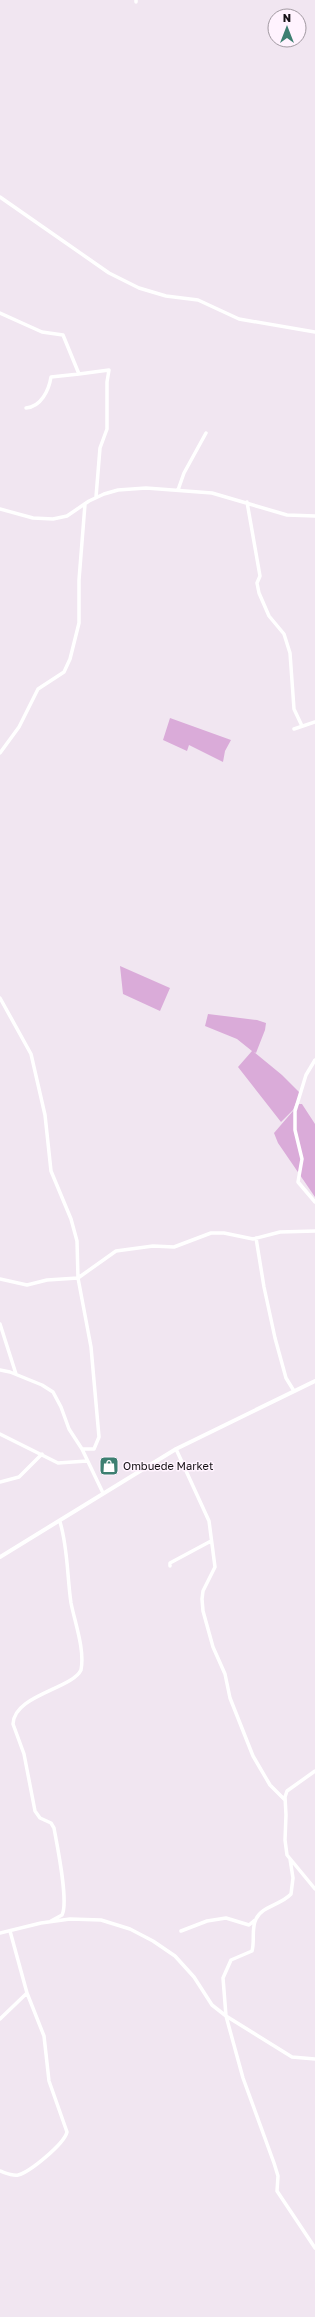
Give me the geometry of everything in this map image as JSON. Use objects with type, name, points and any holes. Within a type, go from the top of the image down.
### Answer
[{"type":"street","points":[[0,197],[109,273],[139,288],[166,296],[191,298],[239,319],[315,332]]},
{"type":"street","points":[[0,313],[42,332],[63,335],[79,374]]},
{"type":"street","points":[[26,408],[34,406],[42,398],[50,387],[51,377],[109,370],[107,382],[107,429],[100,448],[96,497]]},
{"type":"street","points":[[178,490],[184,473],[206,433]]},
{"type":"street","points":[[0,508],[33,518],[53,519],[67,516],[96,497],[118,490],[136,488],[211,493],[247,502],[287,515],[315,516]]},
{"type":"street","points":[[247,502],[260,576],[257,583],[259,593],[269,616],[284,634],[290,652],[293,675],[293,703],[295,715],[302,726]]},
{"type":"street","points":[[0,753],[19,727],[38,689],[64,672],[70,659],[79,623],[80,573],[85,504]]},
{"type":"street","points":[[294,729],[315,722]]},
{"type":"street","points":[[0,998],[31,1054],[45,1115],[51,1172],[71,1219],[78,1242],[78,1278],[91,1347],[99,1437],[94,1449],[82,1449]]},
{"type":"street","points":[[315,1060],[306,1075],[294,1116],[302,1159],[298,1182],[315,1202]]},
{"type":"street","points":[[0,1279],[27,1285],[51,1279],[78,1278],[107,1257],[124,1249],[153,1246],[174,1247],[215,1232],[245,1239],[280,1232],[315,1231]]},
{"type":"street","points":[[256,1238],[264,1287],[275,1338],[286,1378],[294,1391]]},
{"type":"street","points":[[0,1324],[16,1374]]},
{"type":"street","points":[[0,1370],[16,1374],[46,1387],[53,1392],[61,1407],[69,1429],[82,1449],[103,1493]]},
{"type":"street","points":[[0,1558],[176,1449],[315,1381]]},
{"type":"street","points":[[0,1434],[58,1463],[87,1461]]},
{"type":"street","points":[[176,1449],[206,1512],[215,1567],[202,1591],[203,1611],[217,1659],[226,1677],[230,1698],[249,1746],[270,1785],[285,1800]]},
{"type":"street","points":[[0,1482],[19,1477],[42,1454]]},
{"type":"street","points":[[0,1933],[51,1921],[62,1916],[64,1909],[62,1880],[54,1828],[51,1823],[40,1818],[35,1811],[24,1754],[12,1724],[18,1711],[50,1689],[75,1677],[82,1667],[60,1522]]},
{"type":"street","points":[[170,1566],[170,1563],[211,1541]]},
{"type":"street","points":[[182,1931],[207,1921],[226,1918],[249,1925],[265,1910],[288,1898],[291,1894],[293,1878],[290,1859],[285,1846],[286,1794],[289,1788],[315,1771]]},
{"type":"street","points":[[290,1859],[315,1889]]},
{"type":"street","points":[[293,1878],[296,1872],[306,1879]]},
{"type":"street","points":[[256,1919],[252,1951],[235,1956],[224,1972],[226,2016],[243,2078],[278,2176],[277,2191],[315,2248]]},
{"type":"street","points":[[51,1921],[101,1920],[130,1929],[153,1940],[175,1956],[188,1969],[212,2005],[226,2016],[292,2057],[315,2059]]},
{"type":"street","points":[[0,2171],[10,2175],[20,2174],[33,2167],[63,2140],[67,2132],[49,2081],[44,2036],[27,1993],[10,1931]]},
{"type":"street","points":[[0,2019],[27,1993]]},
{"type":"shaded area","points":[[170,718],[231,740],[225,751],[223,762],[189,745],[187,751],[163,740]]},
{"type":"shaded area","points":[[120,966],[170,988],[160,1011],[123,994]]},
{"type":"shaded area","points":[[208,1014],[257,1020],[266,1023],[265,1030],[256,1053],[254,1052],[282,1075],[300,1093],[293,1110],[281,1122],[238,1067],[252,1051],[237,1039],[205,1026]]},
{"type":"shaded area","points":[[299,1104],[302,1104],[315,1124],[315,1197],[278,1143],[274,1133]]},
{"type":"place","name":"Ombuede Market","points":[[109,1466]]}]
